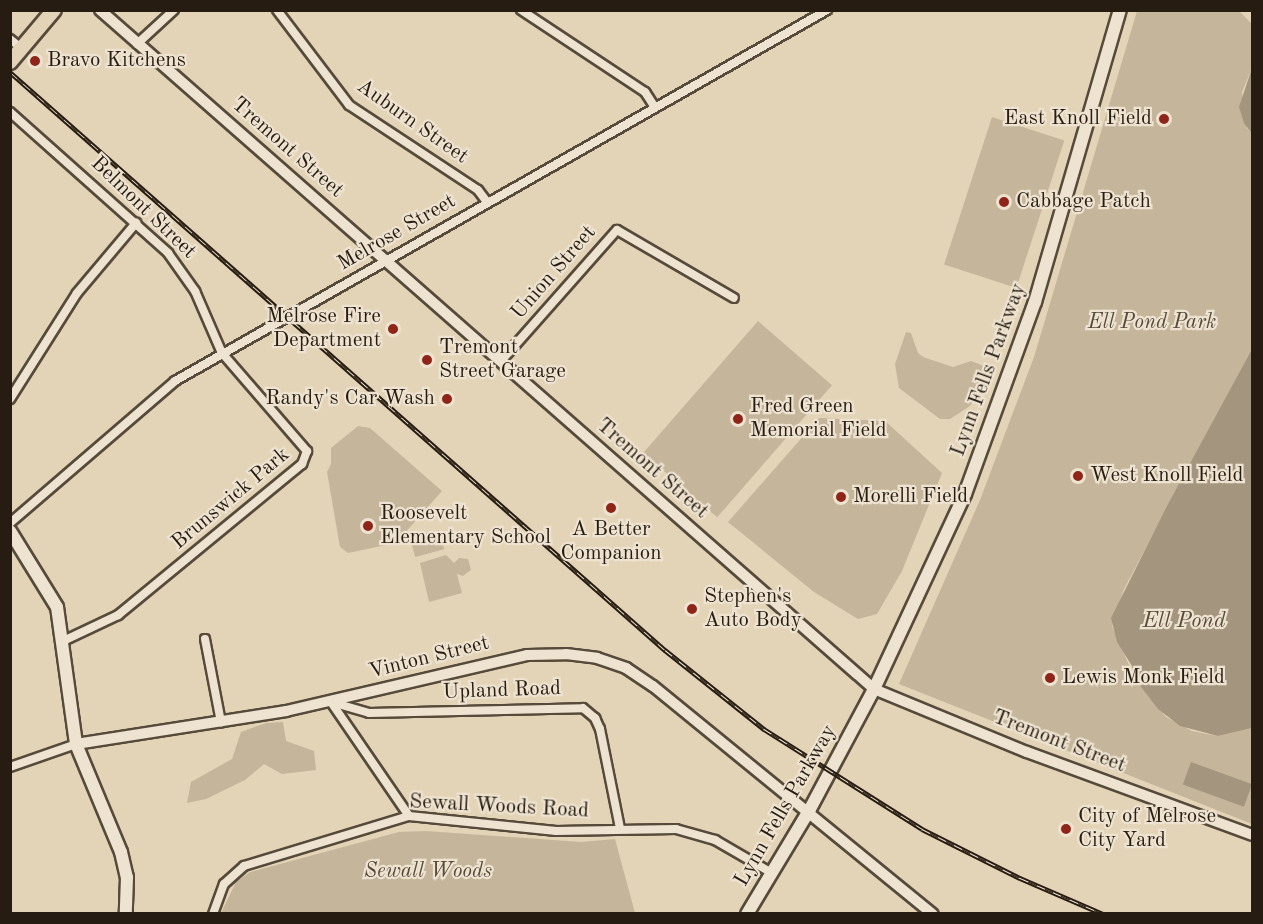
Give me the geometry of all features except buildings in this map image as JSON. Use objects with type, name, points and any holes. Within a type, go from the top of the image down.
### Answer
[{"type":"main road","points":[[10,62],[16,44],[54,10]]},
{"type":"main road","name":"Lynn Fells Parkway","points":[[747,914],[810,809],[874,689],[930,576],[1006,388],[1068,195],[1120,10]]},
{"type":"main road","points":[[10,531],[56,604],[76,744],[122,852],[127,886],[126,914]]},
{"type":"street","name":"Tremont Street","points":[[100,10],[874,689],[1027,752],[1252,836]]},
{"type":"street","points":[[137,44],[174,10]]},
{"type":"street","name":"Auburn Street","points":[[276,10],[349,105],[478,190],[487,202]]},
{"type":"street","points":[[521,10],[645,92],[654,106]]},
{"type":"street","name":"Melrose Street","points":[[10,524],[161,390],[654,106],[824,11]]},
{"type":"street","name":"Belmont Street","points":[[10,112],[136,223],[187,275],[222,353]]},
{"type":"street","points":[[10,399],[82,286],[136,223]]},
{"type":"street","name":"Union Street","points":[[501,361],[617,230],[734,298]]},
{"type":"street","name":"Brunswick Park","points":[[63,641],[118,615],[306,459],[304,443],[222,353]]},
{"type":"street","points":[[205,639],[221,722]]},
{"type":"street","name":"Vinton Street","points":[[76,744],[221,722],[331,702],[527,655],[566,654],[597,658],[644,679],[810,809],[933,914]]},
{"type":"street","points":[[331,702],[409,816]]},
{"type":"street","name":"Upland Road","points":[[331,702],[369,713],[583,708],[596,718],[600,729],[620,828]]},
{"type":"street","points":[[10,767],[76,744]]},
{"type":"street","name":"Sewall Woods Road","points":[[213,914],[224,884],[244,866],[409,816],[556,831],[662,827],[700,834],[772,873]]},
{"type":"green space","name":"Ell Pond Park","points":[[1137,11],[1239,11],[1252,24],[1252,68],[1242,92],[1247,128],[1252,134],[1252,349],[1124,589],[1112,626],[1135,679],[1166,717],[1192,731],[1218,736],[1252,728],[1252,824],[899,684],[980,500],[1034,357]]},
{"type":"green space","name":"Cabbage Patch","points":[[992,117],[1064,140],[1016,288],[944,264]]},
{"type":"green space","name":"Fred Green Memorial Field","points":[[758,321],[832,385],[717,517],[643,453]]},
{"type":"green space","points":[[906,332],[911,333],[918,353],[923,357],[953,367],[971,361],[984,366],[984,382],[970,406],[950,419],[940,419],[899,388],[895,364]]},
{"type":"green space","name":"Morelli Field","points":[[819,418],[885,421],[942,473],[902,571],[877,614],[858,619],[814,592],[728,522]]},
{"type":"green space","points":[[358,426],[370,428],[442,491],[396,543],[348,553],[340,547],[327,472],[331,464],[331,448]]},
{"type":"green space","points":[[439,530],[444,549],[415,557],[410,538]]},
{"type":"green space","points":[[446,555],[454,563],[459,558],[468,559],[471,570],[463,576],[457,574],[462,593],[429,602],[420,563]]},
{"type":"green space","points":[[283,722],[286,741],[314,751],[316,770],[282,774],[264,764],[245,780],[206,799],[187,803],[191,782],[232,759],[241,732],[266,723]]},
{"type":"green space","name":"Sewall Woods","points":[[426,831],[581,842],[615,839],[635,913],[221,913],[236,882],[250,872],[399,832]]},
{"type":"water","points":[[1252,68],[1252,134],[1244,123],[1239,107]]},
{"type":"water","name":"Ell Pond","points":[[1252,349],[1252,728],[1218,736],[1180,726],[1158,709],[1135,679],[1132,666],[1117,642],[1111,618],[1167,506]]},
{"type":"water","points":[[1191,762],[1252,784],[1244,807],[1183,785]]},
{"type":"railway","points":[[10,72],[665,650],[764,729],[922,829],[1020,878],[1103,914]]},
{"type":"place","name":"Bravo Kitchens","points":[[35,61]]},
{"type":"place","name":"East Knoll Field","points":[[1164,119]]},
{"type":"place","name":"Cabbage Patch","points":[[1004,202]]},
{"type":"place","name":"Melrose Fire Department","points":[[393,329]]},
{"type":"place","name":"Tremont Street Garage","points":[[427,360]]},
{"type":"place","name":"Randy's Car Wash","points":[[447,399]]},
{"type":"place","name":"Fred Green Memorial Field","points":[[738,419]]},
{"type":"place","name":"West Knoll Field","points":[[1078,476]]},
{"type":"place","name":"Morelli Field","points":[[841,497]]},
{"type":"place","name":"A Better Companion","points":[[611,508]]},
{"type":"place","name":"Roosevelt Elementary School","points":[[368,526]]},
{"type":"place","name":"Stephen's Auto Body","points":[[692,609]]},
{"type":"place","name":"Lewis Monk Field","points":[[1050,678]]},
{"type":"place","name":"City of Melrose City Yard","points":[[1066,829]]}]
